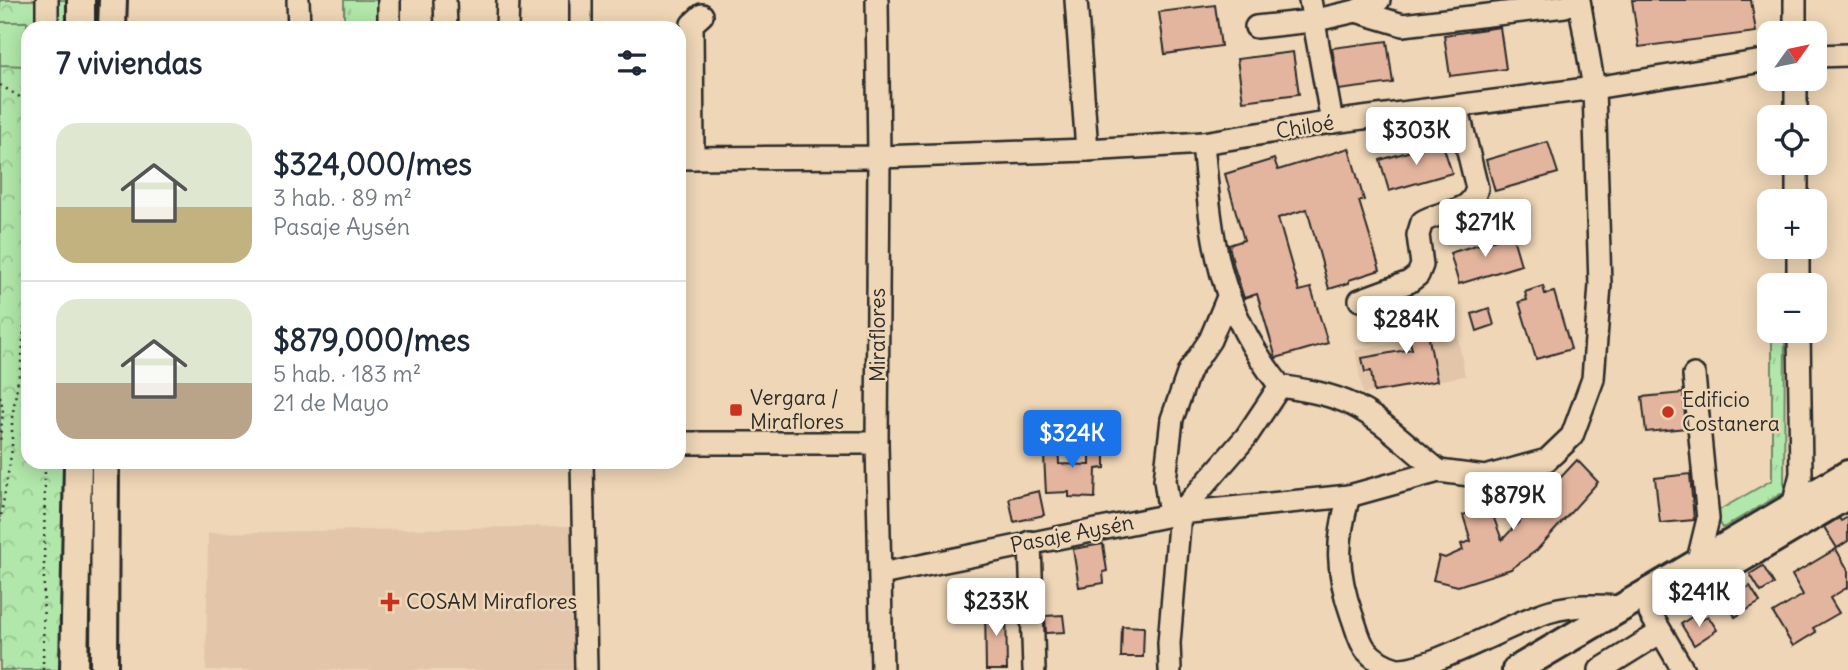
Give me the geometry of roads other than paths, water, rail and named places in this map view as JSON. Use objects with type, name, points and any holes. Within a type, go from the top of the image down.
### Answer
[{"type":"main road","points":[[81,0],[81,21]]},
{"type":"main road","points":[[112,21],[113,0]]},
{"type":"main road","points":[[74,670],[78,469]]},
{"type":"main road","points":[[104,670],[106,469]]},
{"type":"main road","points":[[1516,670],[1646,617],[1697,564],[1793,506],[1841,485]]},
{"type":"main road","points":[[1551,670],[1646,617],[1841,485]]},
{"type":"street","points":[[47,0],[47,21]]},
{"type":"street","points":[[298,0],[299,21]]},
{"type":"street","points":[[389,0],[389,21]]},
{"type":"street","points":[[445,0],[446,21]]},
{"type":"street","points":[[508,0],[508,21]]},
{"type":"street","points":[[581,0],[581,21]]},
{"type":"street","name":"Miraflores","points":[[877,0],[877,443],[882,670]]},
{"type":"street","points":[[1076,0],[1087,150]]},
{"type":"street","points":[[1356,11],[1379,0]]},
{"type":"street","points":[[1203,143],[1210,225],[1222,283],[1239,325],[1262,363],[1280,386],[1316,392],[1351,404],[1376,418],[1438,471],[1485,477],[1547,460],[1572,436],[1593,379],[1599,298],[1594,88],[1579,0],[1565,6],[1403,25],[1356,11],[1311,11],[1256,27]]},
{"type":"street","points":[[1795,0],[1795,21]]},
{"type":"street","points":[[1311,11],[1332,122]]},
{"type":"street","points":[[686,158],[692,24],[702,15]]},
{"type":"street","points":[[1827,56],[1848,55]]},
{"type":"street","name":"Chiloé","points":[[686,158],[879,157],[1203,143],[1332,122],[1594,88],[1757,62]]},
{"type":"street","points":[[1360,300],[1414,279],[1422,265],[1418,235],[1422,222],[1463,208],[1473,199],[1477,188],[1457,106]]},
{"type":"street","points":[[1170,670],[1175,514],[1165,470],[1172,419],[1189,372],[1210,340],[1228,297]]},
{"type":"street","points":[[1793,506],[1801,474],[1799,343]]},
{"type":"street","points":[[1694,375],[1708,519],[1697,564]]},
{"type":"street","points":[[1175,514],[1246,437],[1280,386]]},
{"type":"street","points":[[686,443],[877,443]]},
{"type":"street","points":[[582,469],[586,670]]},
{"type":"street","name":"Pasaje Aysén","points":[[881,574],[1175,514],[1349,496],[1438,471]]},
{"type":"street","points":[[1801,474],[1841,485]]},
{"type":"street","points":[[1349,496],[1340,527],[1338,556],[1346,599],[1364,648],[1379,662],[1400,670],[1433,664],[1550,611],[1584,605],[1646,617],[1683,670]]},
{"type":"street","points":[[1708,519],[1722,533],[1737,540]]},
{"type":"street","points":[[1030,542],[1034,670]]},
{"type":"street","points":[[1600,670],[1646,617]]},
{"type":"place","name":"Vergara / Miraflores","points":[[736,410]]},
{"type":"place","name":"Edificio Costanera","points":[[1668,412]]},
{"type":"place","name":"COSAM Miraflores","points":[[390,602]]}]
